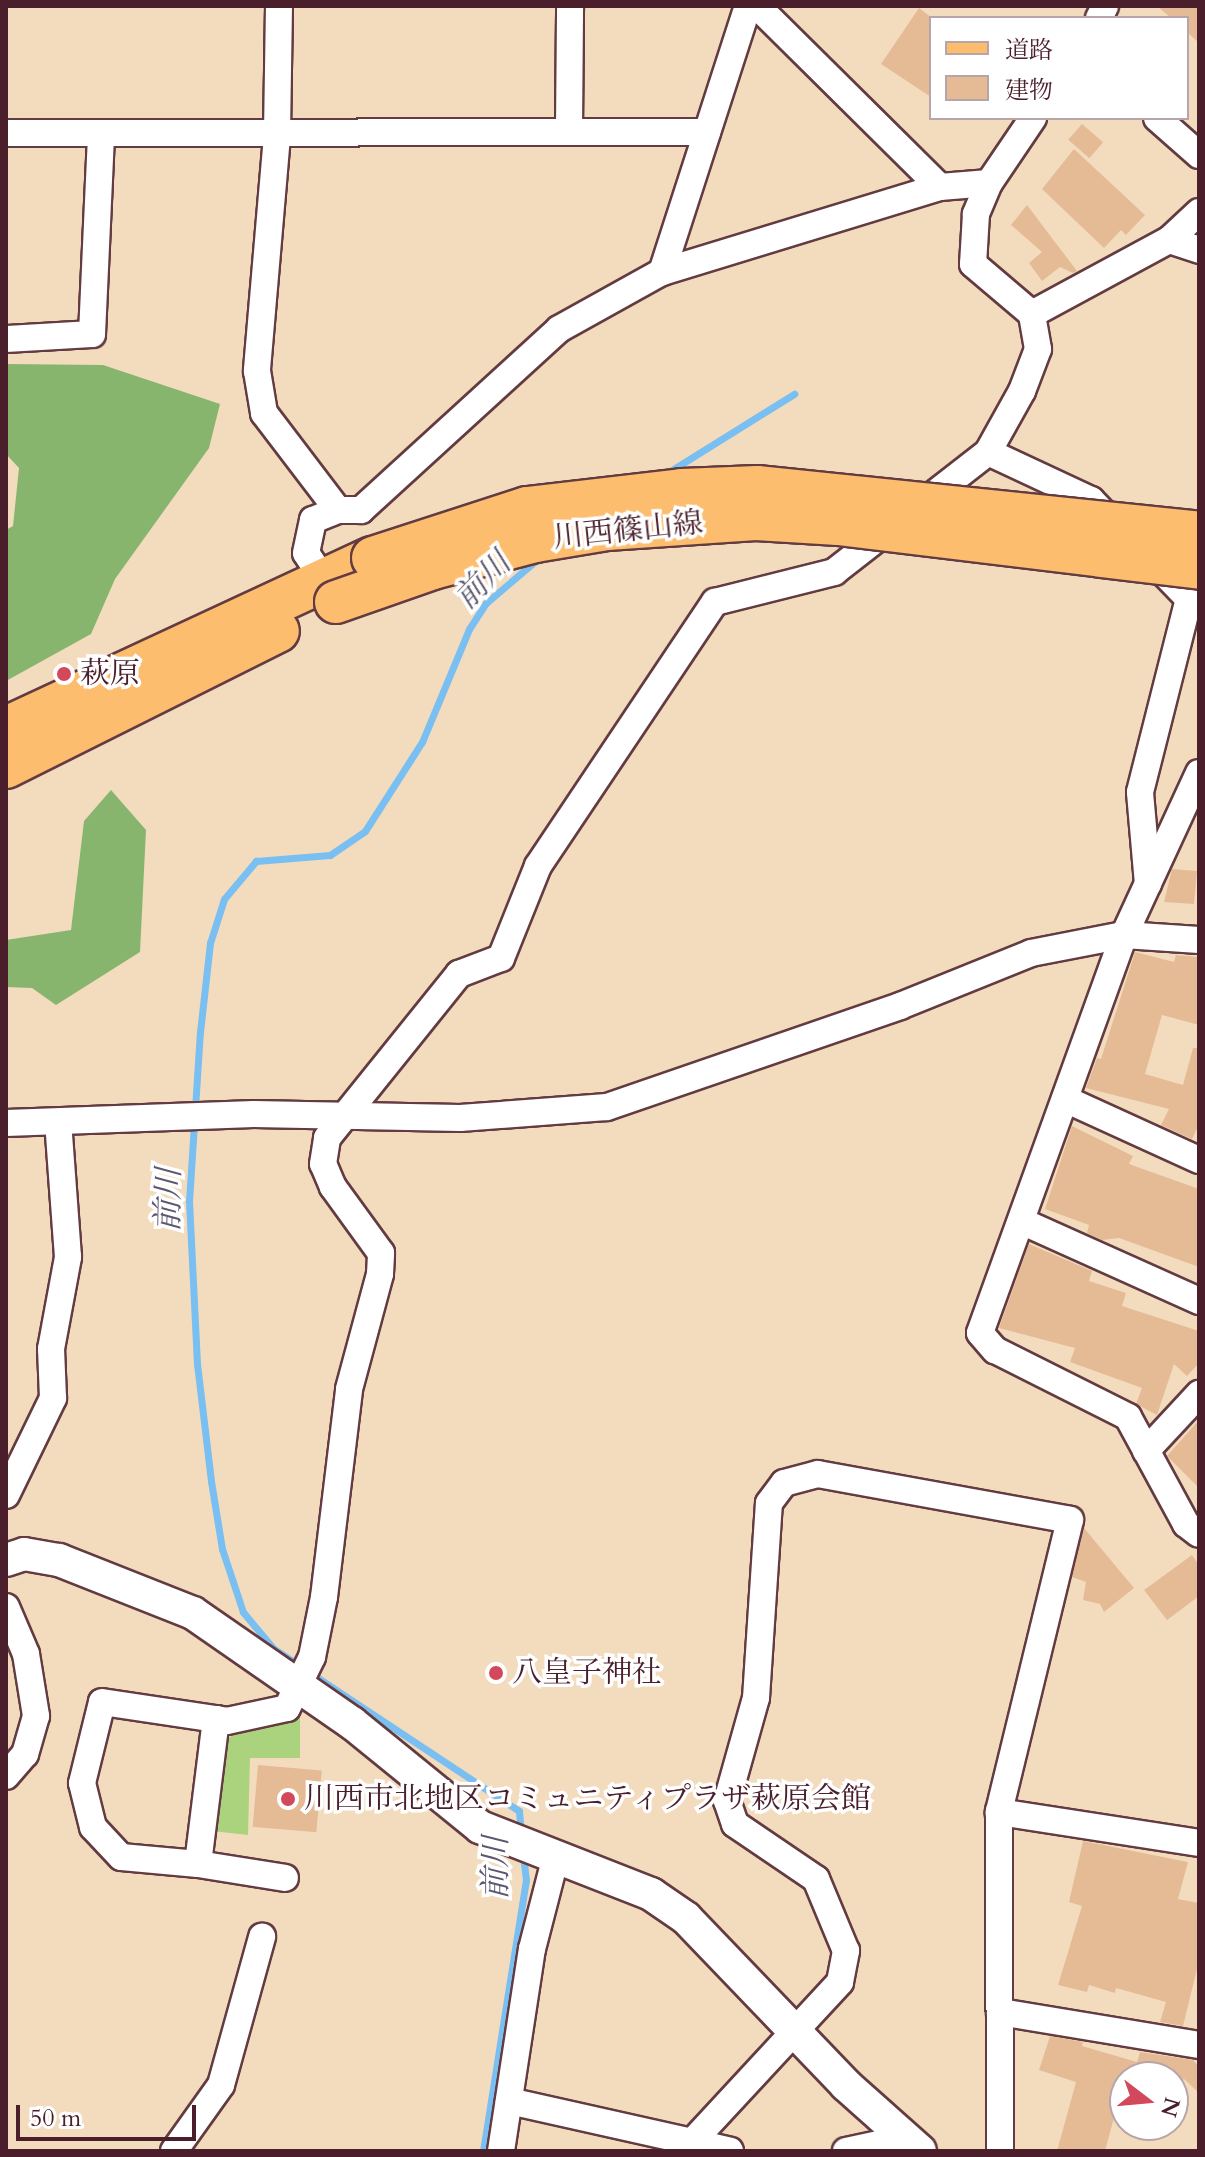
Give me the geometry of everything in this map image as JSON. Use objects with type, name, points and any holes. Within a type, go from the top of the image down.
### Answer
[{"type":"main road","name":"川西篠山線","points":[[6,767],[331,590],[373,558],[527,508],[742,488],[1199,533]]},
{"type":"main road","name":"川西篠山線","points":[[6,728],[331,590],[433,568],[535,541],[607,529],[756,519],[838,524],[1199,568]]},
{"type":"street","points":[[279,6],[277,136],[257,371],[264,413],[338,510]]},
{"type":"street","points":[[569,129],[570,6]]},
{"type":"street","points":[[662,272],[748,6]]},
{"type":"street","points":[[757,6],[940,187]]},
{"type":"street","points":[[285,1878],[198,1864],[121,1857],[93,1827],[82,1783],[102,1702],[216,1719],[287,1708],[312,1657],[324,1597],[349,1389],[380,1274],[381,1253],[323,1164],[327,1138],[459,974],[501,958],[538,866],[715,602],[834,572],[988,452],[1022,391],[1038,349],[1032,314],[973,264],[976,214],[989,183],[1032,120]]},
{"type":"street","points":[[1159,120],[1199,155]]},
{"type":"street","points":[[6,133],[277,136],[569,129],[707,132]]},
{"type":"street","points":[[6,339],[92,334],[101,133]]},
{"type":"street","points":[[331,590],[306,553],[313,520],[338,510],[361,510],[559,329],[662,272],[940,187],[989,183]]},
{"type":"street","points":[[1032,314],[1169,240],[1199,212]]},
{"type":"street","points":[[1169,240],[1199,250]]},
{"type":"street","points":[[988,452],[1091,500],[1189,599],[1140,792],[1148,884]]},
{"type":"street","points":[[1199,773],[1124,935],[980,1333],[995,1350],[1128,1417],[1186,1524],[1199,1534]]},
{"type":"street","points":[[6,1123],[254,1114],[460,1118],[607,1107],[900,1006],[1031,953],[1124,935],[1199,940]]},
{"type":"street","points":[[1065,1099],[1199,1160]]},
{"type":"street","points":[[6,1495],[53,1398],[51,1349],[68,1257],[58,1122]]},
{"type":"street","points":[[1021,1221],[1199,1301]]},
{"type":"street","points":[[1146,1451],[1199,1394]]},
{"type":"street","points":[[692,2142],[840,1982],[846,1951],[816,1879],[735,1824],[727,1801],[756,1698],[769,1503],[784,1483],[818,1474],[1070,1520],[999,1812],[1000,2151]]},
{"type":"street","points":[[6,1560],[24,1554],[59,1560],[193,1613],[298,1686],[480,1827],[651,1894],[686,1918],[795,2032],[913,2145]]},
{"type":"street","points":[[6,1607],[26,1654],[36,1716],[25,1754],[6,1776]]},
{"type":"street","points":[[198,1864],[216,1719]]},
{"type":"street","points":[[999,1812],[1199,1843]]},
{"type":"street","points":[[501,2151],[532,1949],[556,1856]]},
{"type":"street","points":[[174,2151],[221,2085],[262,1937]]},
{"type":"street","points":[[1000,2012],[1199,2045]]},
{"type":"street","points":[[509,2101],[730,2151]]},
{"type":"street","points":[[846,2151],[913,2145]]},
{"type":"green space","points":[[6,364],[103,365],[220,404],[209,448],[115,579],[91,634],[6,681],[6,530],[13,526],[19,468],[6,454]]},
{"type":"green space","points":[[111,790],[146,830],[140,952],[56,1005],[32,988],[6,987],[6,940],[71,930],[84,821]]},
{"type":"green space","points":[[300,1717],[300,1758],[250,1758],[248,1835],[212,1831],[220,1743],[245,1728]]},
{"type":"building","points":[[1157,6],[1199,6],[1199,43],[1189,34],[1189,16],[1169,16]]},
{"type":"building","points":[[919,8],[930,16],[929,96],[881,64]]},
{"type":"building","points":[[1082,124],[1103,142],[1089,158],[1068,140]]},
{"type":"building","points":[[1074,149],[1145,215],[1126,235],[1121,230],[1104,248],[1042,189]]},
{"type":"building","points":[[1027,205],[1077,271],[1073,273],[1060,267],[1042,281],[1029,263],[1042,252],[1011,225]]},
{"type":"building","points":[[1172,869],[1197,871],[1194,904],[1164,902]]},
{"type":"building","points":[[1135,952],[1174,962],[1176,955],[1199,957],[1199,1025],[1162,1015],[1145,1074],[1183,1085],[1193,1048],[1199,1048],[1199,1124],[1192,1139],[1161,1125],[1169,1109],[1086,1088],[1097,1058],[1101,1059]]},
{"type":"building","points":[[1072,1126],[1133,1156],[1129,1164],[1199,1189],[1199,1267],[1119,1238],[1102,1240],[1087,1233],[1089,1225],[1045,1209]]},
{"type":"building","points":[[1029,1244],[1092,1271],[1089,1281],[1126,1293],[1122,1306],[1199,1331],[1199,1363],[1187,1376],[1174,1364],[1157,1415],[1136,1404],[1142,1388],[1070,1362],[1075,1348],[999,1328]]},
{"type":"building","points":[[1199,1420],[1199,1488],[1167,1456]]},
{"type":"building","points":[[1084,1528],[1134,1588],[1104,1612],[1100,1604],[1083,1600],[1086,1582],[1072,1577]]},
{"type":"building","points":[[1192,1555],[1199,1565],[1199,1596],[1167,1620],[1144,1590]]},
{"type":"building","name":"川西市北地区コミュニティプラザ萩原会館","points":[[258,1765],[322,1771],[316,1832],[253,1827]]},
{"type":"building","points":[[1083,1841],[1188,1862],[1178,1899],[1199,1903],[1199,1961],[1183,2026],[1160,2022],[1166,2002],[1116,1988],[1115,1993],[1089,1985],[1087,1992],[1058,1985],[1082,1906],[1069,1902]]},
{"type":"building","points":[[1050,2036],[1083,2042],[1082,2046],[1134,2061],[1109,2061],[1109,2136],[1105,2151],[1057,2151],[1076,2082],[1039,2070]]},
{"type":"building","points":[[1140,2052],[1193,2060],[1199,2067],[1199,2093],[1189,2084],[1189,2061],[1137,2061]]},
{"type":"waterway","name":"前川","points":[[667,473],[794,394]]},
{"type":"waterway","name":"前川","points":[[521,1834],[519,1811],[273,1648],[243,1612],[222,1549],[211,1481],[197,1364],[189,1201],[200,1032],[210,943],[224,899],[256,861],[330,855],[365,831],[422,742],[469,629],[486,603],[540,557]]},
{"type":"waterway","name":"前川","points":[[483,2151],[526,1880],[523,1855]]},
{"type":"place","name":"萩原","points":[[64,674]]},
{"type":"place","name":"八皇子神社","points":[[496,1673]]},
{"type":"place","name":"川西市北地区コミュニティプラザ萩原会館","points":[[288,1799]]}]
